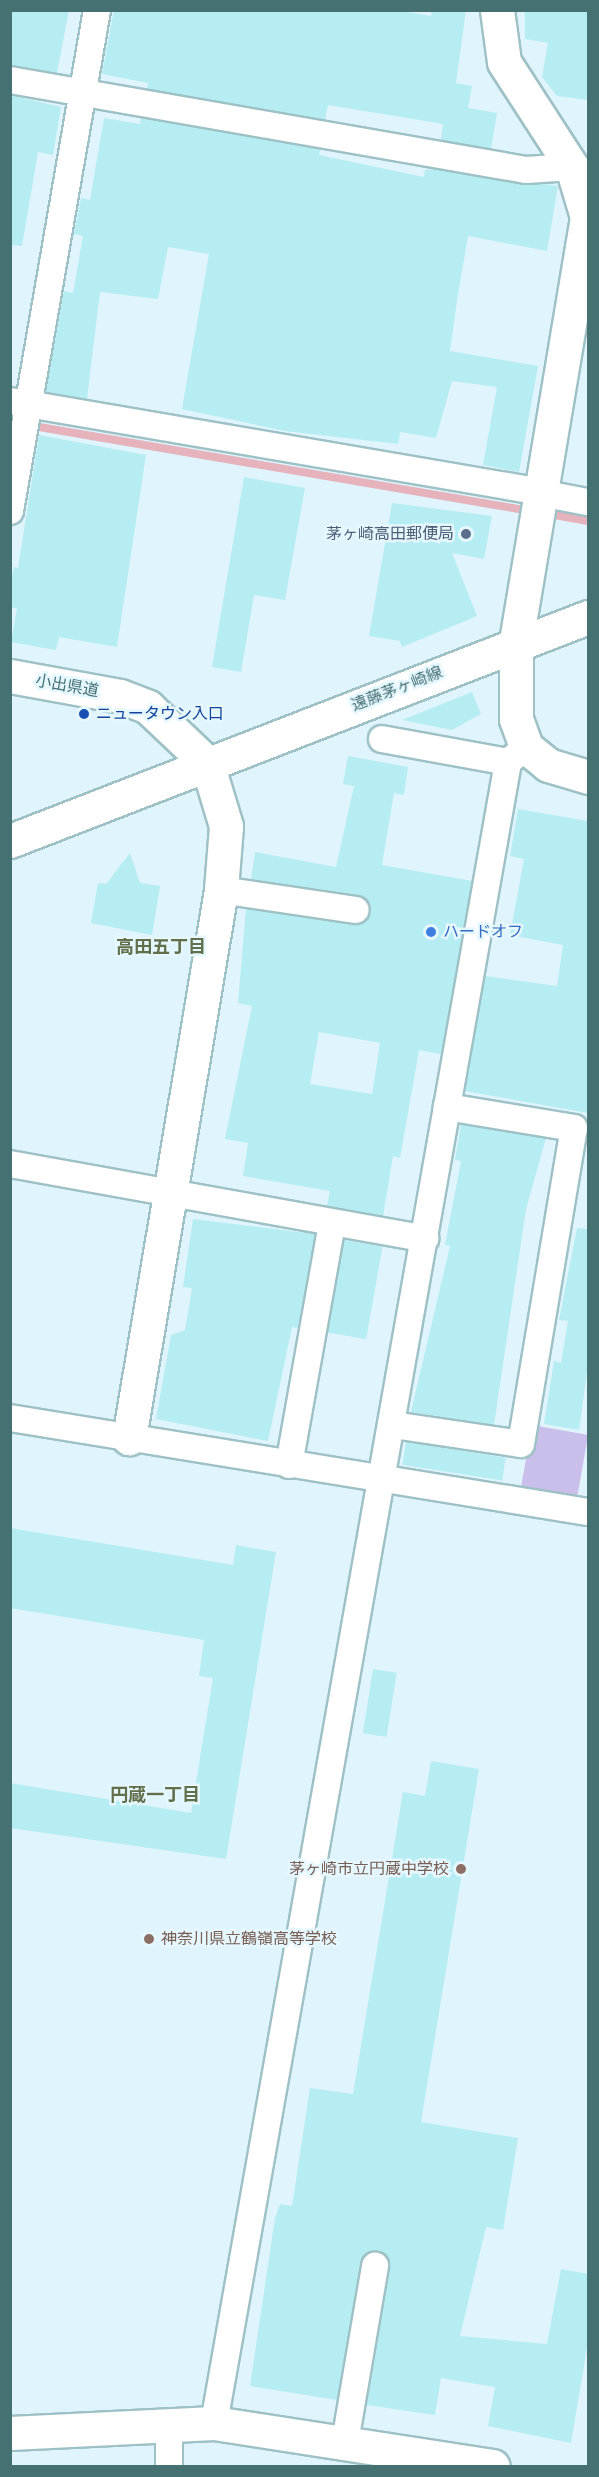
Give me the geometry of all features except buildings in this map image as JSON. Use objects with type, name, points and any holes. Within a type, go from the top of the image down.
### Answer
[{"type":"street","points":[[10,511],[23,411],[97,10]]},
{"type":"street","points":[[214,2422],[382,1476],[393,1425],[447,1107],[517,755],[516,643],[544,502],[585,252],[581,182],[516,86],[504,62],[497,10]]},
{"type":"street","points":[[10,80],[526,170],[581,182]]},
{"type":"street","points":[[23,411],[544,502],[588,502]]},
{"type":"street","name":"遠藤茅ヶ崎線","points":[[10,841],[588,617]]},
{"type":"street","name":"小出県道","points":[[10,676],[120,696],[148,707],[207,764]]},
{"type":"street","points":[[382,739],[517,755],[588,777]]},
{"type":"street","points":[[129,1438],[221,890],[226,826],[207,764]]},
{"type":"street","points":[[221,890],[356,910]]},
{"type":"street","points":[[393,1425],[521,1444],[527,1409],[574,1128],[447,1107]]},
{"type":"street","points":[[10,1164],[425,1239]]},
{"type":"street","points":[[289,1465],[330,1234]]},
{"type":"street","points":[[10,1418],[289,1465],[382,1476],[588,1512]]},
{"type":"street","points":[[345,2442],[375,2266]]},
{"type":"street","points":[[10,2433],[214,2422],[493,2466]]},
{"type":"street","points":[[169,2424],[169,2466]]},
{"type":"shaded area","points":[[532,1425],[588,1435],[577,1497],[521,1487]]},
{"type":"waterway","points":[[10,422],[530,511]]},
{"type":"waterway","points":[[543,513],[588,521]]},
{"type":"place","name":"茅ヶ崎高田郵便局","points":[[466,534]]},
{"type":"place","name":"ニュータウン入口","points":[[84,714]]},
{"type":"place","name":"ハードオフ","points":[[431,932]]},
{"type":"place","name":"茅ヶ崎市立円蔵中学校","points":[[461,1869]]},
{"type":"place","name":"神奈川県立鶴嶺高等学校","points":[[149,1939]]},
{"type":"district","name":"高田五丁目","points":[[161,947]]},
{"type":"district","name":"円蔵一丁目","points":[[155,1795]]}]
